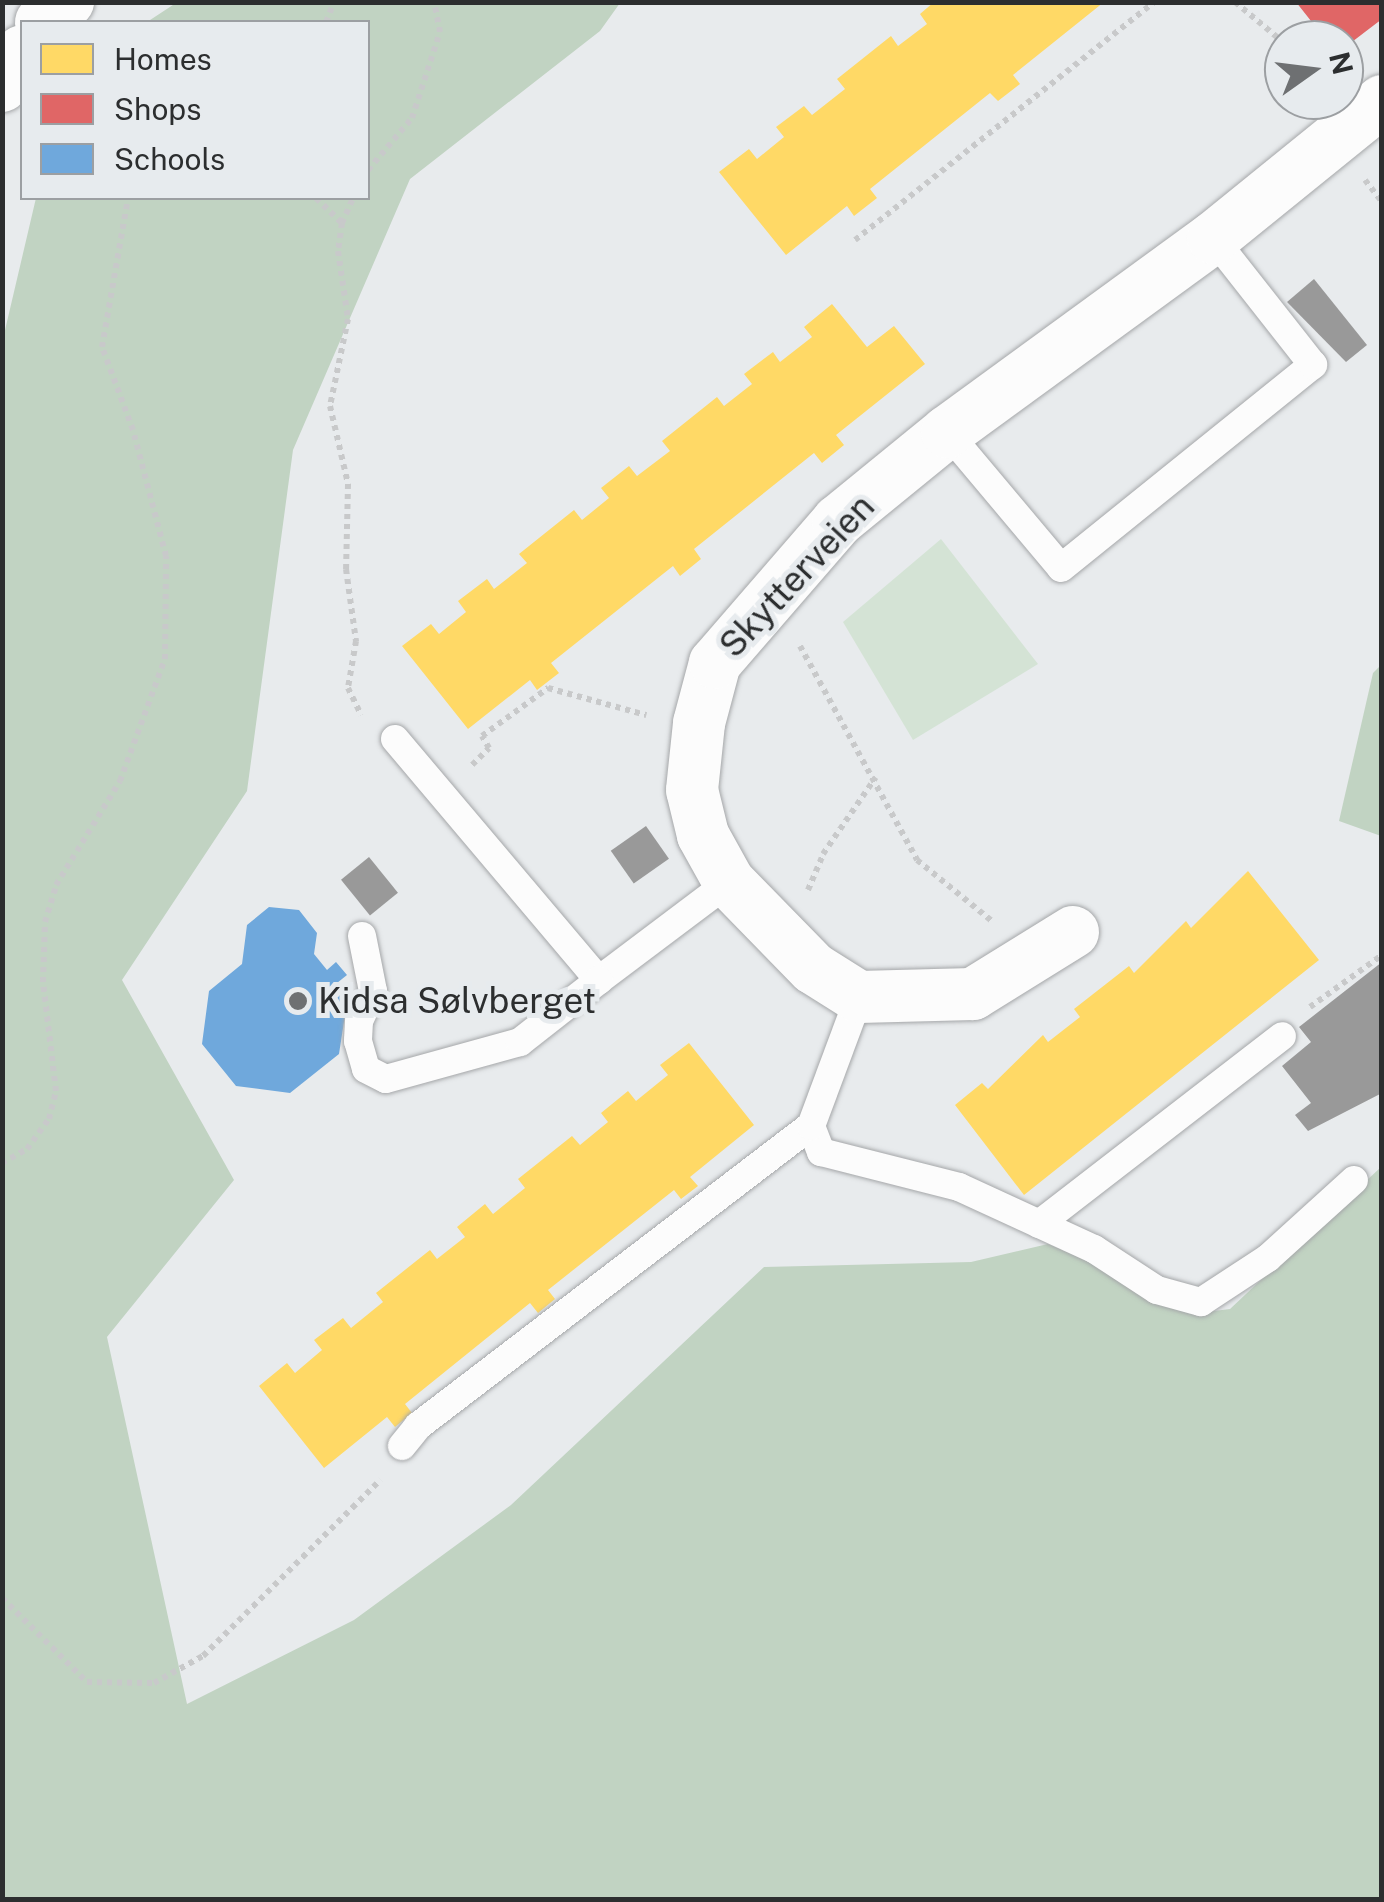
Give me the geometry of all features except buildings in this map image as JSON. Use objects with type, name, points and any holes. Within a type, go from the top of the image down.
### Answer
[{"type":"street","points":[[44,20],[68,2]]},
{"type":"street","points":[[2,86],[20,54]]},
{"type":"street","name":"Skytterveien","points":[[859,997],[813,968],[729,882],[703,835],[692,790],[699,723],[715,663],[838,521],[947,432],[1213,238],[1382,101]]},
{"type":"street","points":[[859,997],[973,994],[1058,942]]},
{"type":"lane","points":[[947,432],[1061,568],[1313,365],[1213,238]]},
{"type":"lane","points":[[395,738],[600,980]]},
{"type":"lane","points":[[362,936],[373,991],[359,1021],[358,1041],[366,1069],[386,1079],[520,1042],[729,882]]},
{"type":"lane","points":[[402,1446],[418,1426],[811,1126],[859,997]]},
{"type":"lane","points":[[1038,1224],[1291,1025]]},
{"type":"lane","points":[[811,1126],[820,1152],[959,1187],[1038,1224],[1157,1290],[1202,1302],[1268,1258],[1354,1180]]},
{"type":"path","points":[[370,168],[412,118],[440,32],[434,2]]},
{"type":"path","points":[[855,240],[1154,2]]},
{"type":"path","points":[[1235,2],[1264,26]]},
{"type":"path","points":[[2,1164],[27,1149],[49,1119],[56,1091],[43,982],[46,922],[56,885],[120,781],[165,659],[166,556],[133,430],[102,348],[128,200]]},
{"type":"path","points":[[318,200],[342,224]]},
{"type":"path","points":[[352,200],[342,224],[338,251],[348,319],[330,406],[350,507],[346,568],[356,641],[348,688],[364,720]]},
{"type":"path","points":[[772,598],[928,874],[1058,942]]},
{"type":"path","points":[[443,795],[489,748],[482,736],[548,688],[666,721]]},
{"type":"path","points":[[786,940],[824,854],[876,776]]},
{"type":"path","points":[[1291,1025],[1382,955]]},
{"type":"path","points":[[2,1598],[87,1682],[154,1683],[203,1656],[299,1566],[369,1497],[402,1446]]},
{"type":"green space","points":[[176,3],[620,3],[600,31],[410,179],[293,450],[247,791],[122,980],[234,1180],[107,1337],[187,1704],[354,1620],[511,1505],[764,1267],[971,1262],[1048,1244],[1137,1282],[1190,1314],[1230,1309],[1381,1167],[1381,1899],[3,1900],[2,343],[36,200],[370,200],[370,20],[150,20]]},
{"type":"green space","points":[[941,539],[1038,664],[913,740],[843,622]]},
{"type":"green space","points":[[1381,665],[1381,836],[1339,821],[1373,673]]},
{"type":"place","name":"Kidsa Sølvberget","points":[[298,1001]]}]
